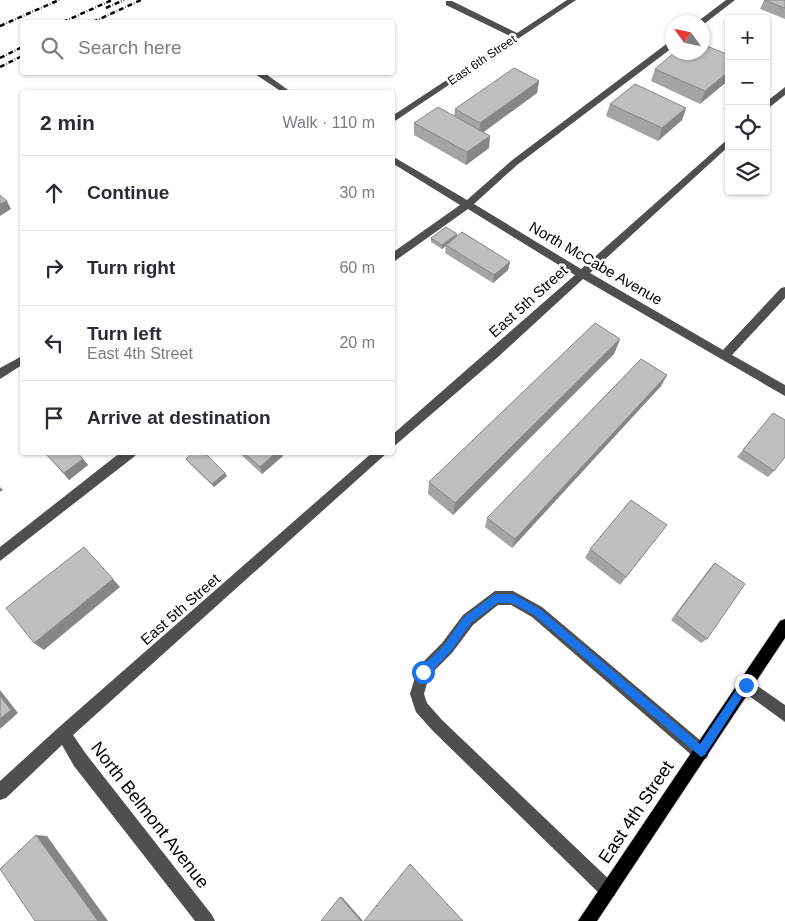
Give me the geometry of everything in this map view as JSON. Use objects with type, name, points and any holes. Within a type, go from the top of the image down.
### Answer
[{"type":"main road","name":"East 4th Street","points":[[587,921],[785,626]]},
{"type":"street","name":"East 6th Street","points":[[395,118],[572,0]]},
{"type":"street","points":[[710,15],[731,0]]},
{"type":"street","points":[[448,3],[517,36]]},
{"type":"street","points":[[395,257],[468,204],[514,163],[665,49]]},
{"type":"street","points":[[261,75],[284,90]]},
{"type":"street","points":[[768,105],[785,90]]},
{"type":"street","name":"East 5th Street","points":[[395,441],[725,145]]},
{"type":"street","name":"North McCabe Avenue","points":[[395,160],[582,274],[785,391]]},
{"type":"street","points":[[725,355],[785,291]]},
{"type":"street","points":[[0,374],[20,361]]},
{"type":"street","points":[[0,555],[127,455]]},
{"type":"street","name":"East 5th Street","points":[[0,792],[63,733],[379,455]]},
{"type":"street","points":[[608,890],[431,719],[421,706],[416,694],[423,672],[448,648],[468,620],[495,598],[513,598],[537,612],[701,752]]},
{"type":"street","points":[[746,685],[785,714]]},
{"type":"street","name":"North Belmont Avenue","points":[[63,733],[80,760],[206,921]]},
{"type":"building","points":[[764,0],[785,0],[785,8]]},
{"type":"building","points":[[710,47],[725,53],[725,74],[705,91],[655,69],[666,60],[710,60]]},
{"type":"building","points":[[514,68],[539,81],[480,123],[455,109]]},
{"type":"building","points":[[635,84],[686,108],[662,128],[610,104]]},
{"type":"building","points":[[438,107],[490,136],[467,152],[414,123]]},
{"type":"building","points":[[0,195],[7,201],[0,204]]},
{"type":"building","points":[[446,227],[457,234],[442,245],[431,238]]},
{"type":"building","points":[[462,232],[510,262],[494,275],[446,245]]},
{"type":"building","points":[[595,323],[620,339],[455,503],[429,482]]},
{"type":"building","points":[[641,359],[667,375],[515,539],[487,518]]},
{"type":"building","points":[[773,413],[785,420],[785,457],[774,471],[743,450]]},
{"type":"building","points":[[47,455],[80,455],[83,459],[64,473]]},
{"type":"building","points":[[191,455],[207,455],[225,473],[212,484],[186,459]]},
{"type":"building","points":[[246,455],[274,455],[260,467]]},
{"type":"building","points":[[631,500],[667,525],[626,577],[590,549]]},
{"type":"building","points":[[84,547],[113,579],[34,643],[6,608]]},
{"type":"building","points":[[715,563],[745,584],[707,639],[676,615]]},
{"type":"building","points":[[0,696],[11,710],[0,719]]},
{"type":"building","points":[[36,835],[98,921],[35,921],[0,869]]},
{"type":"building","points":[[410,864],[463,921],[364,921]]},
{"type":"building","points":[[340,897],[361,921],[321,921]]},
{"type":"railway","points":[[0,26],[59,0]]},
{"type":"railway","points":[[67,20],[112,0]]},
{"type":"railway","points":[[106,8],[124,0]]},
{"type":"railway","points":[[97,20],[141,0]]},
{"type":"railway","points":[[0,58],[20,48]]},
{"type":"railway","points":[[0,67],[20,57]]},
{"type":"route","points":[[423,672],[448,648],[468,620],[495,598],[513,598],[537,612],[701,752],[746,685]]}]
